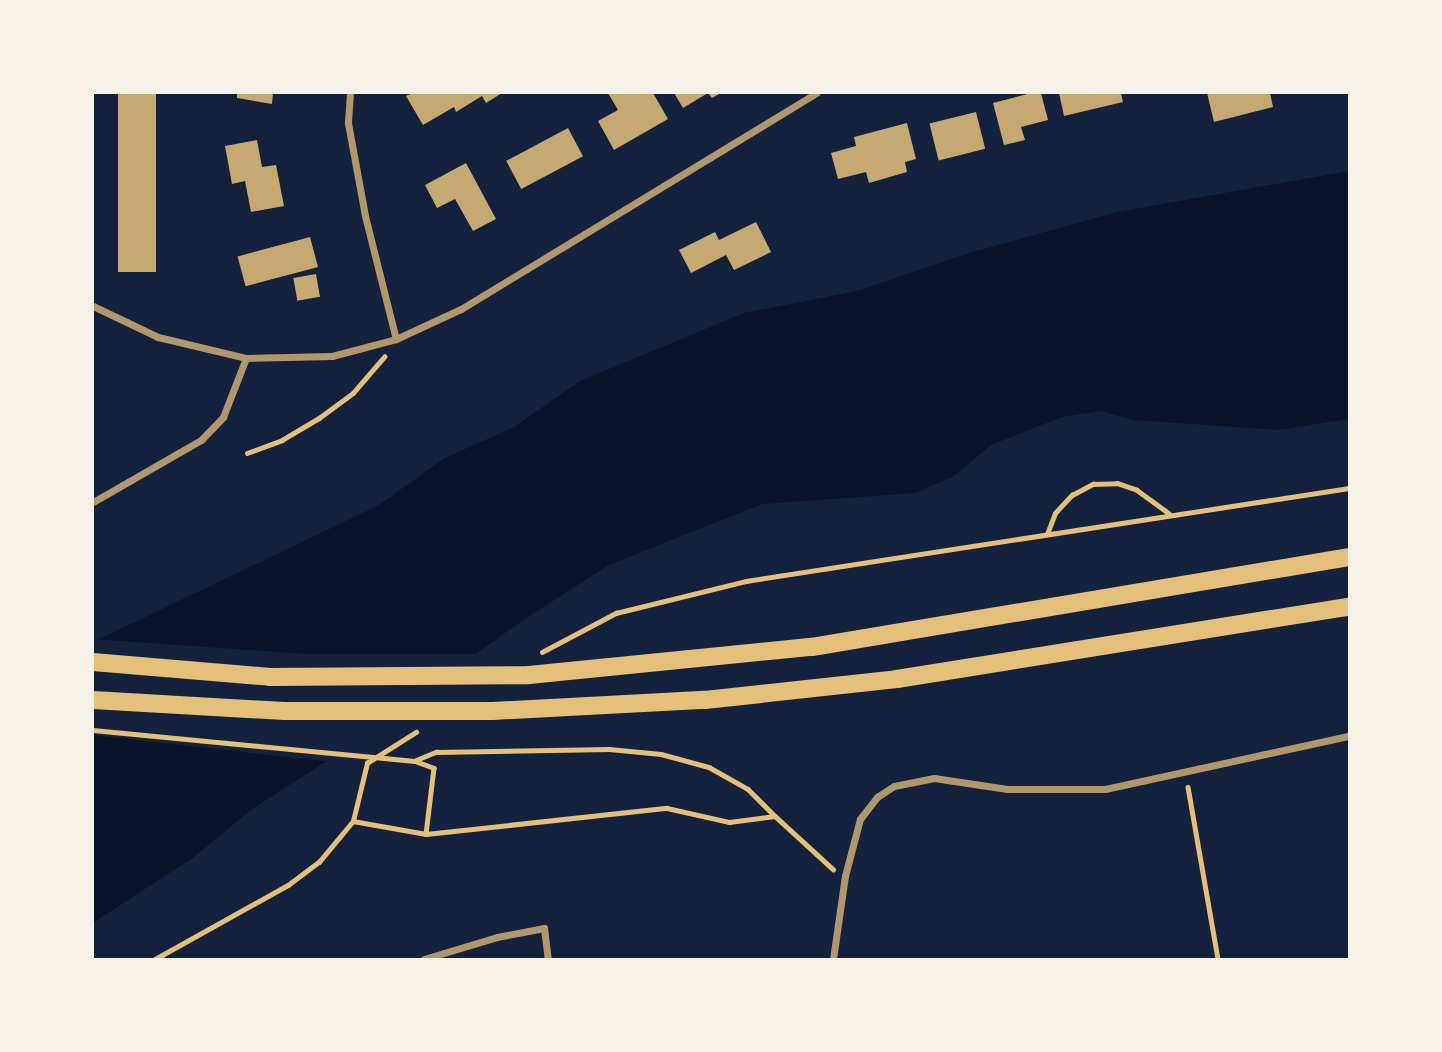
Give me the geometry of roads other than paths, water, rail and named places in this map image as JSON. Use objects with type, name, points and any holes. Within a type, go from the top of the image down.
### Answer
[{"type":"highway","points":[[93,663],[270,677],[529,675],[812,647],[1349,557]]},
{"type":"highway","points":[[93,701],[285,711],[492,710],[705,700],[873,682],[1349,607]]},
{"type":"street","points":[[351,93],[348,123],[365,216],[396,339]]},
{"type":"street","points":[[93,306],[158,337],[246,358],[332,356],[396,339],[461,309],[816,93]]},
{"type":"street","points":[[93,502],[201,440],[223,417],[246,358]]},
{"type":"street","points":[[833,959],[845,876],[860,819],[877,797],[894,786],[934,778],[1007,789],[1105,789],[1349,736]]},
{"type":"street","points":[[424,959],[497,937],[544,928],[548,959]]},
{"type":"water","points":[[1349,171],[1349,419],[1278,430],[1133,420],[1101,411],[1062,417],[991,445],[954,476],[916,493],[763,504],[686,534],[607,566],[519,623],[336,755],[252,809],[194,857],[93,923],[93,642],[379,505],[443,459],[514,427],[580,381],[744,313],[857,291],[969,253],[1117,212]]}]
